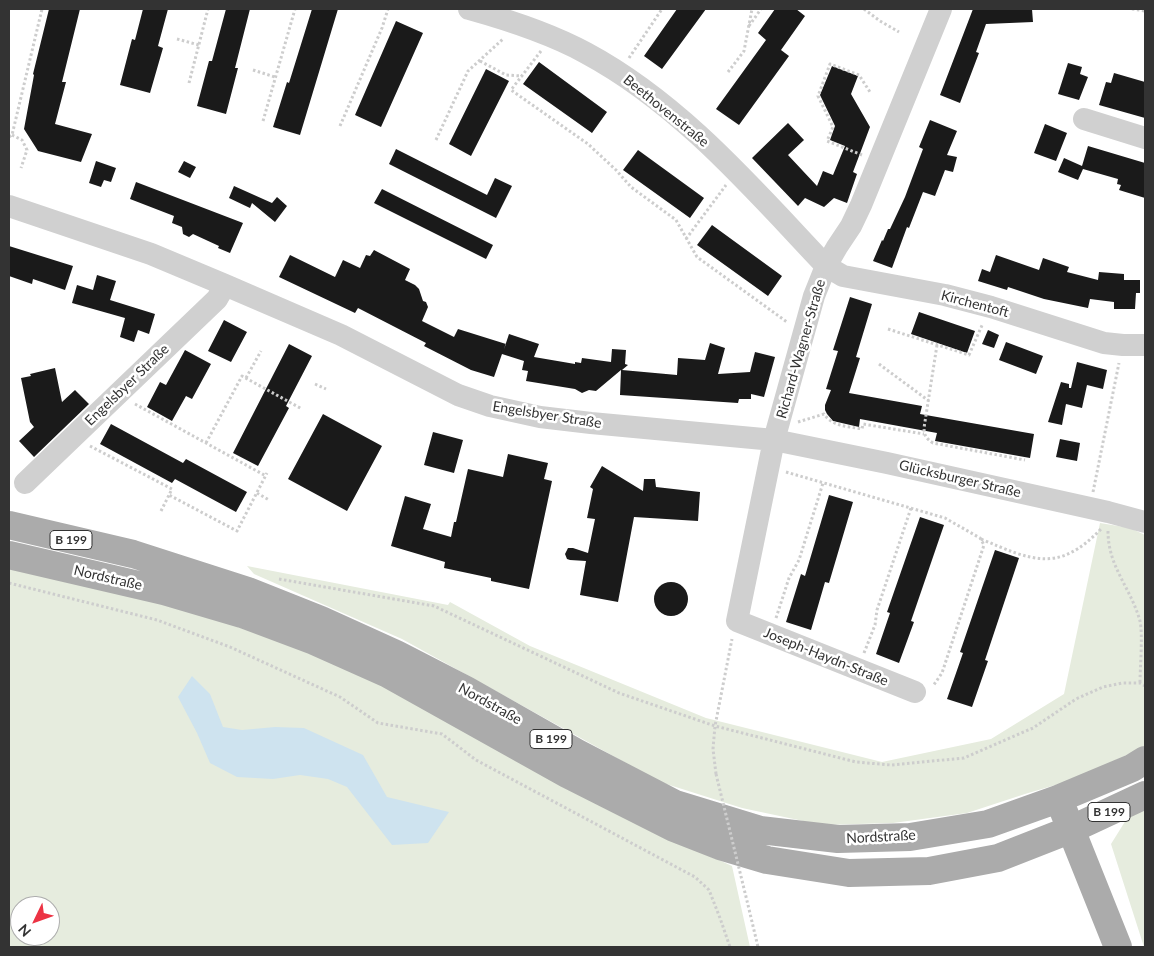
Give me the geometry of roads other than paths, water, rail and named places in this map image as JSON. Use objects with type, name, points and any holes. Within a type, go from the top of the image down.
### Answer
[{"type":"main road","name":"Nordstraße","points":[[9,525],[133,554],[248,591],[321,620],[396,654],[466,690],[577,753],[675,804],[760,830],[838,839],[910,837],[988,824],[1058,799]]},
{"type":"main road","name":"Nordstraße","points":[[9,555],[164,591],[242,614],[314,641],[388,674],[567,774],[674,828],[720,846],[767,860],[849,873],[929,871],[998,858],[1072,829]]},
{"type":"main road","name":"B 199","points":[[1058,799],[1139,764]]},
{"type":"main road","name":"B 199","points":[[1072,829],[1145,795]]},
{"type":"main road","points":[[1058,799],[1072,829],[1118,947]]},
{"type":"street","name":"Beethovenstraße","points":[[469,9],[543,34],[585,53],[650,95],[688,126],[729,164],[826,266]]},
{"type":"street","name":"Richard-Wagner-Straße","points":[[737,621],[777,430],[814,296],[826,266],[851,226],[941,9]]},
{"type":"street","points":[[1084,119],[1145,138]]},
{"type":"street","name":"Engelsbyer Straße","points":[[9,206],[151,254],[341,335],[458,395],[490,406],[540,417],[591,423],[777,430]]},
{"type":"street","name":"Kirchentoft","points":[[826,266],[843,276],[945,295],[991,307],[1097,341],[1123,345],[1145,345]]},
{"type":"street","name":"Engelsbyer Straße","points":[[25,483],[217,299],[225,285]]},
{"type":"street","name":"Glücksburger Straße","points":[[777,430],[896,465],[1097,517],[1145,522]]},
{"type":"street","name":"Joseph-Haydn-Straße","points":[[737,621],[915,692]]},
{"type":"water","points":[[192,676],[210,694],[223,727],[242,730],[275,727],[304,728],[363,755],[387,797],[449,812],[428,843],[392,845],[347,787],[328,779],[300,775],[273,779],[237,777],[210,763],[178,697]]}]
